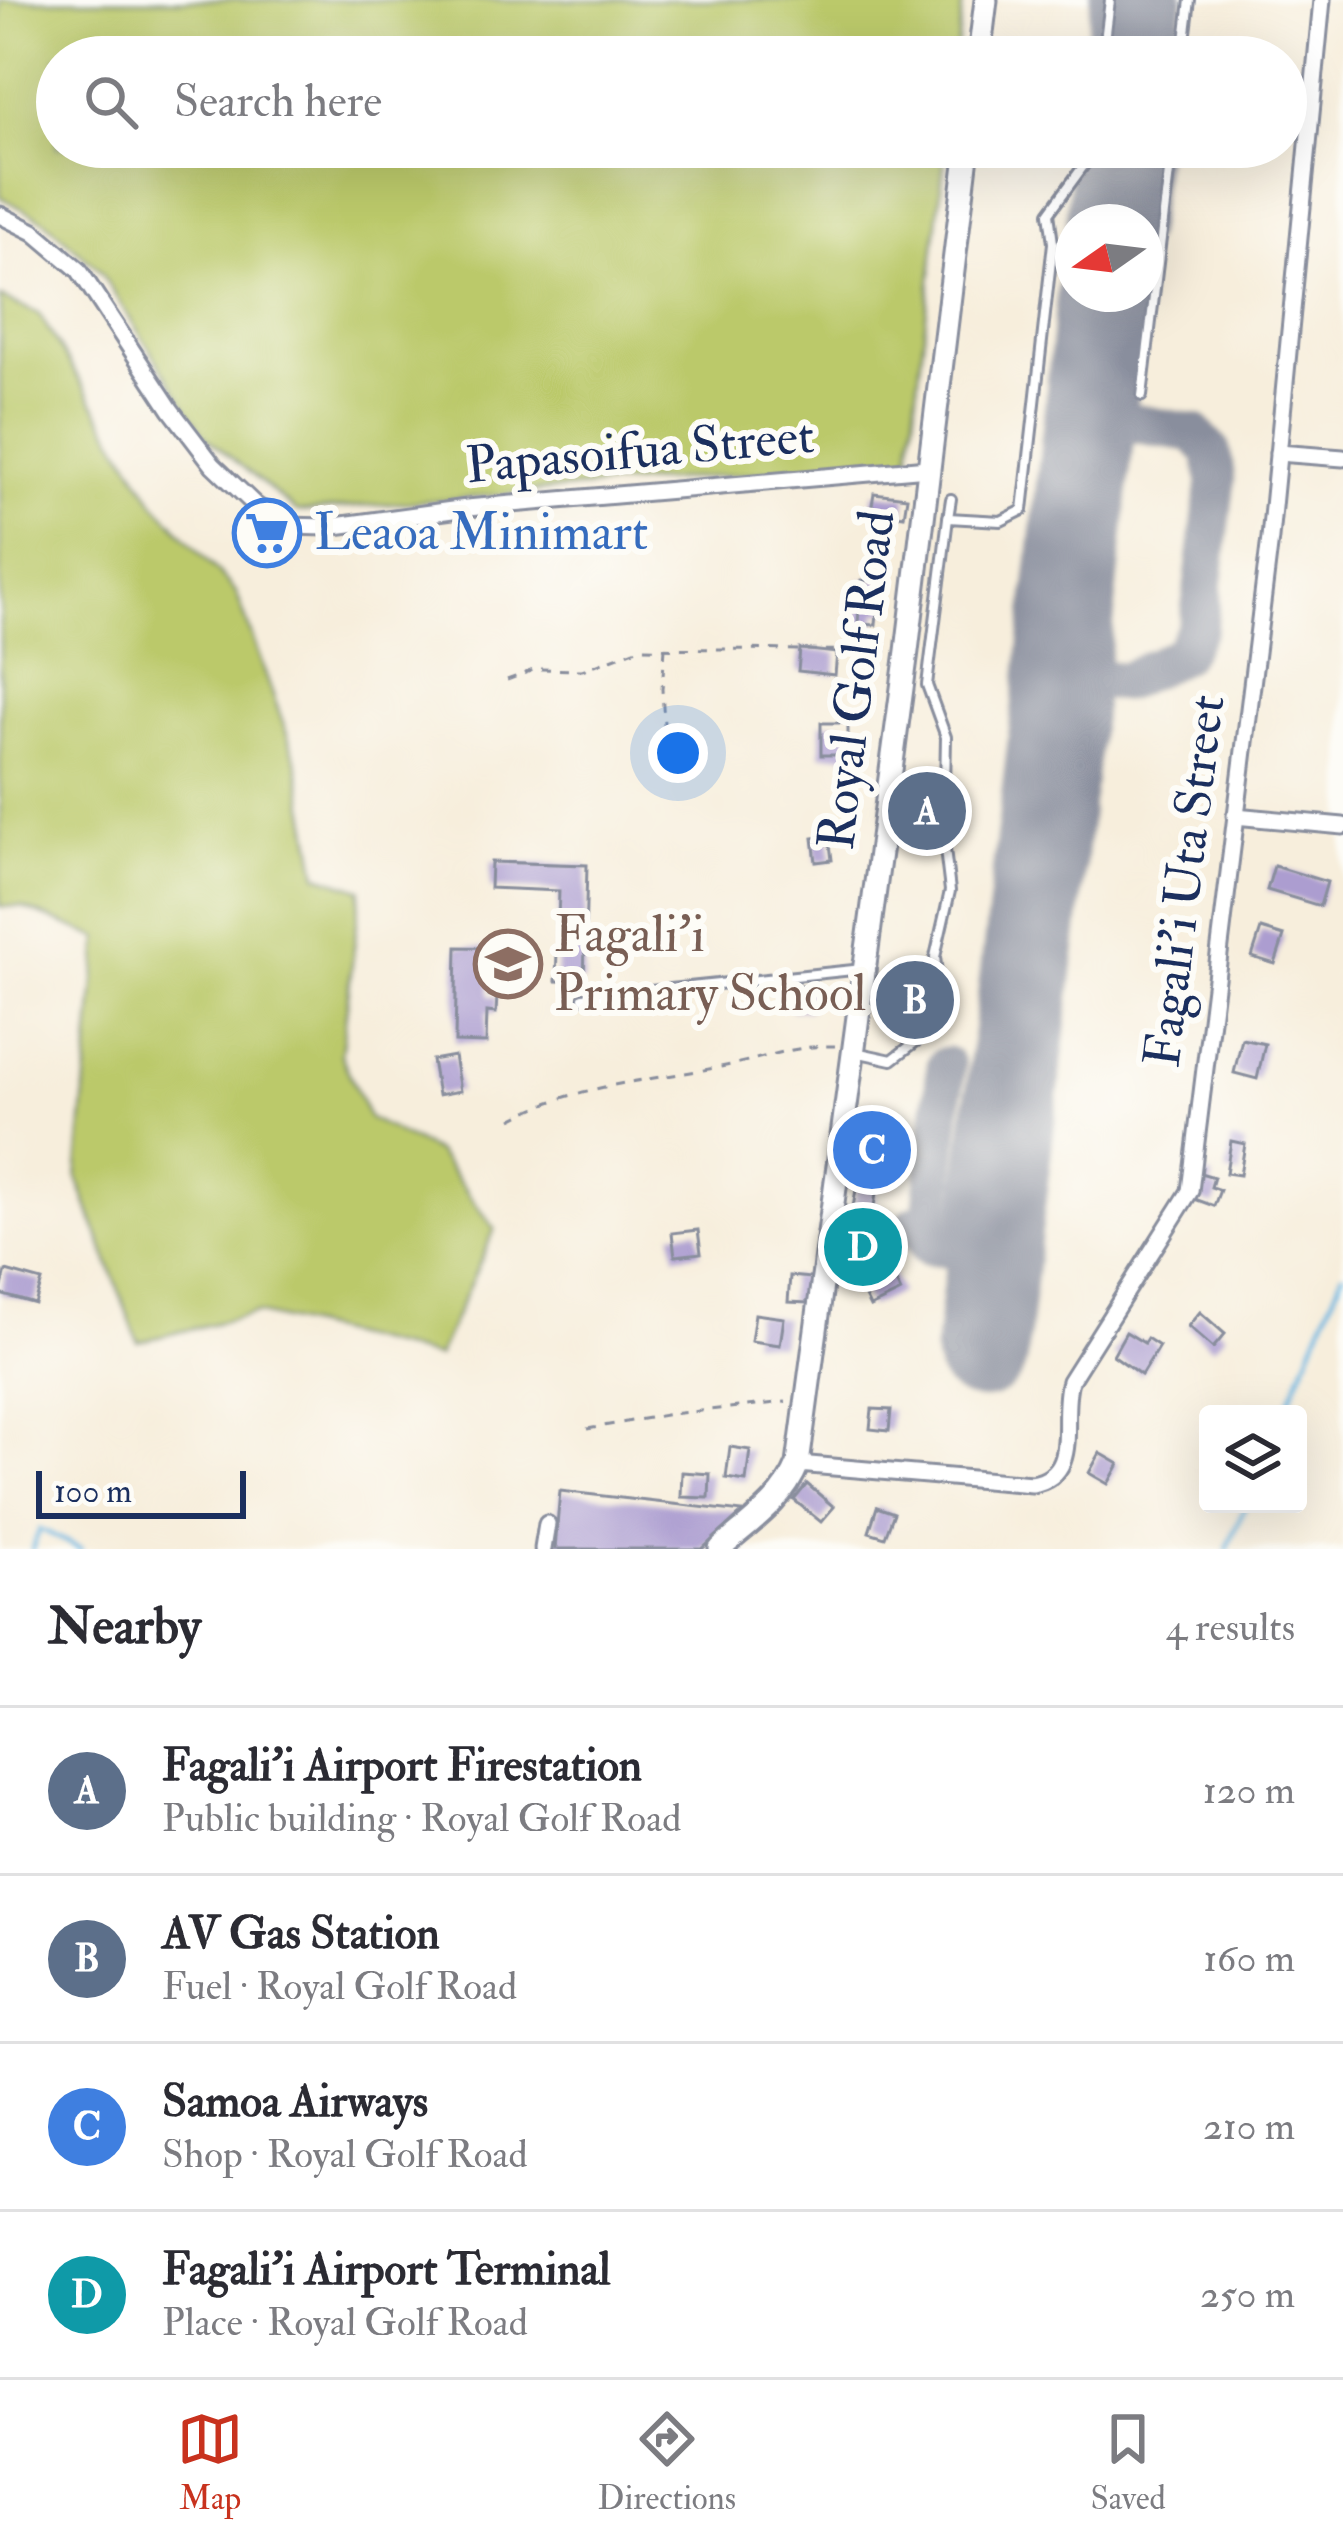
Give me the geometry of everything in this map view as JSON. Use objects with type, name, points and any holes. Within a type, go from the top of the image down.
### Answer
[{"type":"main road","points":[[982,36],[986,0]]},
{"type":"main road","name":"Royal Golf Road","points":[[720,1549],[772,1504],[790,1483],[798,1464],[907,651],[965,168]]},
{"type":"street","name":"Fagali'i Uta Street","points":[[1307,154],[1322,0]]},
{"type":"street","name":"Fagali'i Uta Street","points":[[798,1464],[1032,1484],[1050,1481],[1061,1470],[1066,1452],[1064,1402],[1070,1381],[1190,1191],[1278,453],[1306,168]]},
{"type":"street","name":"Papasoifua Street","points":[[0,214],[34,232],[79,270],[213,465],[255,506],[285,526],[328,527],[467,508],[928,468]]},
{"type":"street","points":[[1278,453],[1343,458]]},
{"type":"street","points":[[1235,816],[1343,826]]},
{"type":"street","points":[[543,1549],[547,1524]]},
{"type":"lane","points":[[1106,36],[1110,0]]},
{"type":"lane","points":[[1186,36],[1190,0]]},
{"type":"lane","points":[[948,518],[1001,521],[1023,510],[1053,243],[1049,213],[1082,168]]},
{"type":"lane","points":[[1142,396],[1169,168]]},
{"type":"lane","points":[[854,1049],[892,1060],[931,1030],[940,989],[935,958],[950,891],[946,737],[927,685],[951,499]]},
{"type":"lane","points":[[917,845],[945,830]]},
{"type":"lane","points":[[583,998],[865,969]]},
{"type":"lane","points":[[915,1014],[920,1039]]},
{"type":"path","points":[[507,680],[536,669],[582,670],[628,651],[665,646],[907,651]]},
{"type":"path","points":[[665,646],[666,758]]},
{"type":"path","points":[[512,1119],[544,1102],[668,1073],[738,1064],[774,1051],[809,1045],[854,1049]]},
{"type":"path","points":[[587,1430],[671,1414],[806,1401]]},
{"type":"green space","points":[[0,0],[963,0],[959,36],[36,36],[36,168],[944,168],[909,460],[297,512],[205,436],[98,269],[44,220],[0,197]]},
{"type":"green space","points":[[0,297],[39,314],[154,502],[236,592],[297,762],[318,875],[361,889],[341,1055],[369,1118],[436,1152],[495,1229],[437,1357],[256,1313],[138,1342],[77,1178],[99,938],[22,907],[0,906]]},
{"type":"building","points":[[874,493],[907,497],[904,516],[871,511]]},
{"type":"building","points":[[861,580],[887,582],[886,613],[877,612],[876,625],[858,624]]},
{"type":"building","points":[[800,649],[837,653],[835,675],[798,671]]},
{"type":"building","points":[[821,723],[848,723],[848,755],[821,755]]},
{"type":"building","points":[[829,836],[832,860],[816,862],[813,838]]},
{"type":"building","points":[[491,862],[587,865],[584,982],[556,981],[559,891],[490,888]]},
{"type":"building","points":[[1274,866],[1327,882],[1320,906],[1267,890]]},
{"type":"building","points":[[1261,929],[1284,936],[1275,964],[1252,957]]},
{"type":"building","points":[[457,947],[501,948],[500,972],[489,972],[489,996],[497,996],[496,1013],[487,1012],[486,1043],[455,1042]]},
{"type":"building","points":[[791,986],[809,986],[810,1010],[791,1011]]},
{"type":"building","points":[[906,989],[927,994],[924,1009],[914,1006],[912,1016],[901,1014]]},
{"type":"building","points":[[1242,1039],[1265,1044],[1257,1079],[1234,1073]]},
{"type":"building","points":[[454,1056],[460,1091],[438,1095],[432,1060]]},
{"type":"building","points":[[867,1129],[881,1130],[878,1170],[863,1169]]},
{"type":"building","points":[[1231,1141],[1245,1144],[1240,1175],[1226,1173]]},
{"type":"building","points":[[859,1171],[879,1175],[873,1212],[885,1238],[883,1256],[901,1292],[870,1307],[859,1285],[836,1282]]},
{"type":"building","points":[[1197,1172],[1214,1177],[1211,1187],[1220,1190],[1214,1206],[1189,1197]]},
{"type":"building","points":[[698,1230],[701,1253],[675,1256],[672,1233]]},
{"type":"building","points":[[6,1271],[42,1281],[35,1304],[0,1294]]},
{"type":"building","points":[[790,1276],[811,1278],[809,1303],[788,1302]]},
{"type":"building","points":[[1200,1312],[1225,1334],[1213,1348],[1188,1326]]},
{"type":"building","points":[[755,1314],[784,1318],[780,1345],[751,1341]]},
{"type":"building","points":[[1126,1332],[1159,1346],[1141,1375],[1113,1355]]},
{"type":"building","points":[[872,1409],[891,1410],[889,1431],[870,1429]]},
{"type":"building","points":[[730,1447],[750,1450],[746,1481],[726,1478]]},
{"type":"building","points":[[1100,1453],[1119,1464],[1108,1484],[1089,1473]]},
{"type":"building","points":[[682,1472],[710,1474],[709,1498],[681,1497]]},
{"type":"building","points":[[807,1484],[834,1507],[821,1522],[794,1500]]},
{"type":"building","points":[[560,1491],[743,1512],[702,1549],[555,1549]]},
{"type":"building","points":[[877,1507],[894,1513],[885,1537],[869,1532]]},
{"type":"waterway","points":[[1288,1405],[1343,1273]]},
{"type":"waterway","points":[[1227,1549],[1242,1513]]},
{"type":"waterway","points":[[32,1549],[40,1529],[81,1549]]},
{"type":"taxiway","points":[[1062,675],[1124,682],[1181,655],[1198,627],[1216,481],[1212,452],[1194,433],[1089,416]]},
{"type":"taxiway","points":[[928,1246],[946,1066]]},
{"type":"taxiway","points":[[916,1224],[928,1246],[993,1253]]},
{"type":"runway","points":[[1133,36],[1137,0]]},
{"type":"runway","points":[[1114,204],[1118,168]]},
{"type":"runway","points":[[981,1353],[1101,312]]},
{"type":"place","name":"Leaoa Minimart","points":[[267,533]]},
{"type":"place","name":"Fagali'i Airport Firestation","points":[[927,811]]},
{"type":"place","name":"Fagali'i Primary School","points":[[508,964]]},
{"type":"place","name":"AV Gas Station","points":[[915,1000]]},
{"type":"place","name":"Samoa Airways","points":[[872,1150]]},
{"type":"place","name":"Fagali'i Airport Terminal","points":[[863,1247]]}]
